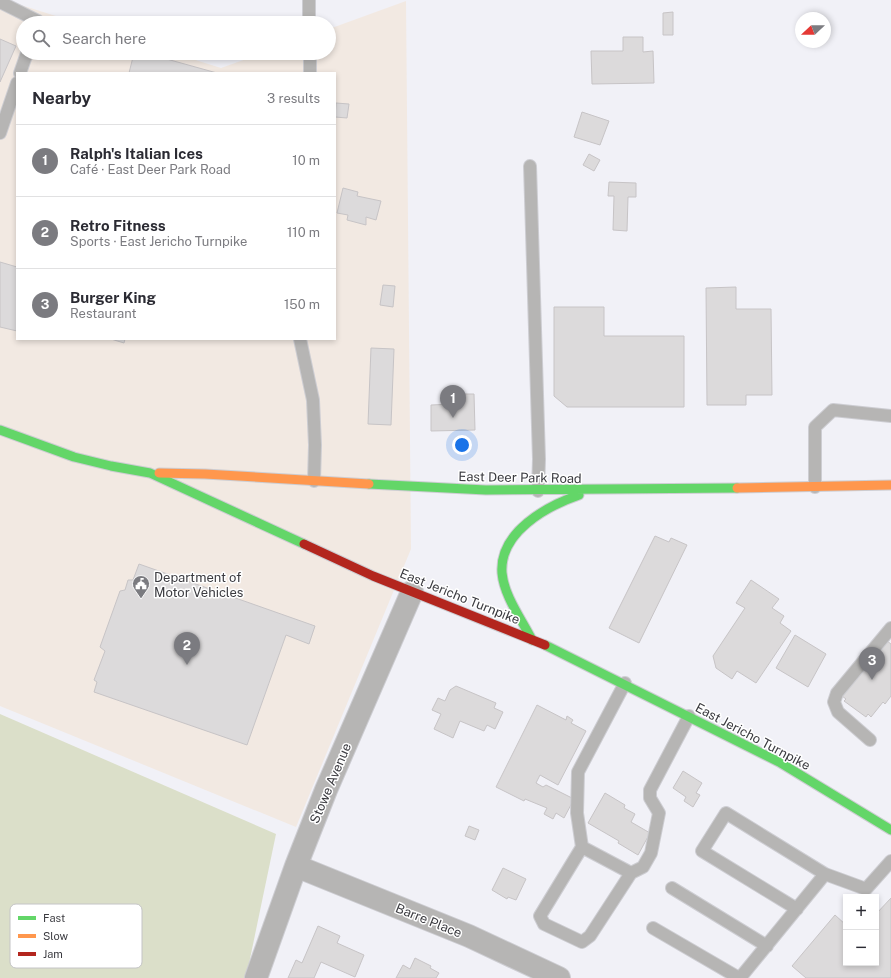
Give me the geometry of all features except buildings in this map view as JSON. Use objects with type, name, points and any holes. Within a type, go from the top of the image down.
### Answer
[{"type":"main road","name":"East Jericho Turnpike","points":[[0,430],[31,444],[75,458],[150,473],[412,592],[532,640],[625,683],[779,762],[889,826]]},
{"type":"main road","name":"East Deer Park Road","points":[[150,473],[205,474],[427,488],[538,491],[891,485]]},
{"type":"main road","points":[[532,640],[510,596],[502,572],[505,551],[515,535],[527,523],[551,506],[589,490]]},
{"type":"street","name":"Stowe Avenue","points":[[256,978],[296,866],[326,790],[412,592]]},
{"type":"street","name":"Barre Place","points":[[296,866],[469,936],[559,978]]},
{"type":"lane","points":[[309,0],[309,16]]},
{"type":"lane","points":[[0,2],[28,16]]},
{"type":"lane","points":[[20,72],[25,60]]},
{"type":"lane","points":[[310,60],[310,72]]},
{"type":"lane","points":[[0,133],[16,86]]},
{"type":"lane","points":[[530,166],[539,443],[538,491]]},
{"type":"lane","points":[[300,340],[313,400],[315,445],[314,482]]},
{"type":"lane","points":[[815,487],[815,427],[833,410],[891,416]]},
{"type":"lane","points":[[870,740],[838,712],[834,702],[838,693],[891,628]]},
{"type":"lane","points":[[625,683],[578,772],[577,813],[582,847],[540,916],[544,924],[582,942],[590,936],[631,873],[643,867],[650,853],[659,812],[650,798],[650,790],[689,716]]},
{"type":"lane","points":[[797,909],[702,851],[726,813],[825,874],[866,889],[891,861]]},
{"type":"lane","points":[[582,847],[631,873]]},
{"type":"lane","points":[[653,928],[740,978],[825,874]]},
{"type":"lane","points":[[672,888],[767,946]]},
{"type":"shaded area","points":[[0,0],[5,0],[56,16],[16,16],[16,60],[195,60],[221,68],[243,60],[336,60],[336,26],[406,1],[411,549],[296,827],[0,706]]},
{"type":"green space","points":[[0,714],[276,834],[246,978],[0,978]]},
{"type":"traffic: fast","points":[[0,430],[74,457],[150,473],[304,544]]},
{"type":"traffic: fast","points":[[369,484],[486,490],[737,488]]},
{"type":"traffic: fast","points":[[532,640],[514,608],[503,582],[503,558],[508,545],[527,523],[553,506],[579,495]]},
{"type":"traffic: fast","points":[[545,645],[779,762],[891,830]]},
{"type":"traffic: slow","points":[[159,473],[205,474],[369,484]]},
{"type":"traffic: slow","points":[[737,488],[891,485]]},
{"type":"traffic: jam","points":[[304,544],[373,576],[545,645]]},
{"type":"place","name":"Ralph's Italian Ices","points":[[453,418]]},
{"type":"place","name":"Department of Motor Vehicles","points":[[141,599]]},
{"type":"place","name":"Retro Fitness","points":[[187,665]]},
{"type":"place","name":"Burger King","points":[[872,680]]}]
